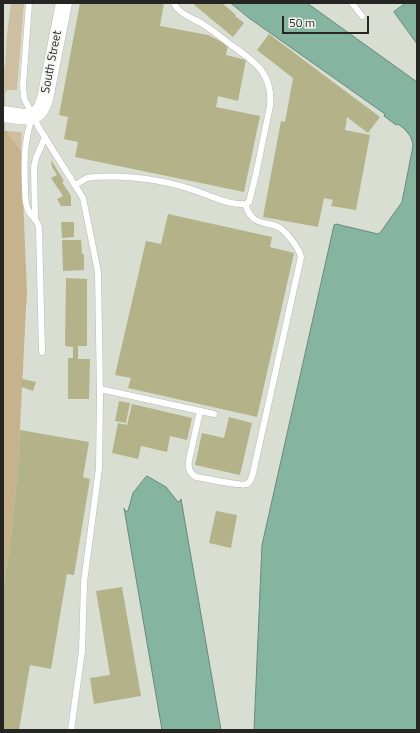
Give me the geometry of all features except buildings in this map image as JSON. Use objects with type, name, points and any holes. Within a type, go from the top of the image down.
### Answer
[{"type":"street","name":"South Street","points":[[33,116],[41,111],[44,104],[64,3]]},
{"type":"street","points":[[3,114],[33,116]]},
{"type":"lane","points":[[29,3],[23,85],[24,98],[45,137],[83,198],[97,265],[100,389],[99,473],[84,577],[82,652],[71,730]]},
{"type":"lane","points":[[75,185],[87,178],[93,177],[135,177],[178,186],[221,200],[240,204],[249,202],[270,106],[271,95],[268,81],[253,60],[210,29],[180,11],[174,3]]},
{"type":"lane","points":[[352,3],[362,16]]},
{"type":"lane","points":[[33,116],[27,134],[24,174],[26,206],[30,214],[38,223],[39,228],[42,352]]},
{"type":"lane","points":[[35,219],[34,163],[45,137]]},
{"type":"lane","points":[[200,411],[189,460],[190,472],[196,477],[245,485],[249,483],[253,473],[301,257],[299,251],[284,230],[275,225],[256,221],[250,215],[245,204]]},
{"type":"lane","points":[[100,389],[214,414]]},
{"type":"shaded area","points":[[3,3],[231,3],[249,18],[385,114],[384,116],[396,125],[398,124],[405,129],[412,138],[413,149],[402,202],[380,233],[378,234],[336,224],[333,226],[262,545],[254,730],[3,730],[3,586],[11,538],[27,309],[14,140],[5,130]]},
{"type":"shaded area","points":[[11,3],[24,3],[17,90],[8,90],[5,93],[5,130],[3,130],[3,66],[5,66]]},
{"type":"shaded area","points":[[231,3],[307,3],[417,82],[417,730],[254,730],[262,545],[334,225],[336,224],[378,234],[380,233],[402,202],[413,146],[410,136],[401,126],[398,124],[396,125],[384,116],[385,114],[249,18]]},
{"type":"shaded area","points":[[307,3],[406,3],[394,12],[417,44],[417,82]]},
{"type":"shaded area","points":[[406,3],[417,3],[417,44],[394,12]]},
{"type":"shaded area","points":[[3,130],[7,131],[21,151],[27,292],[18,466],[11,538],[3,586]]},
{"type":"shaded area","points":[[7,131],[22,132],[21,151]]},
{"type":"shaded area","points":[[147,476],[166,487],[178,502],[181,499],[221,730],[162,730],[124,508],[125,511],[128,511],[133,493]]}]
